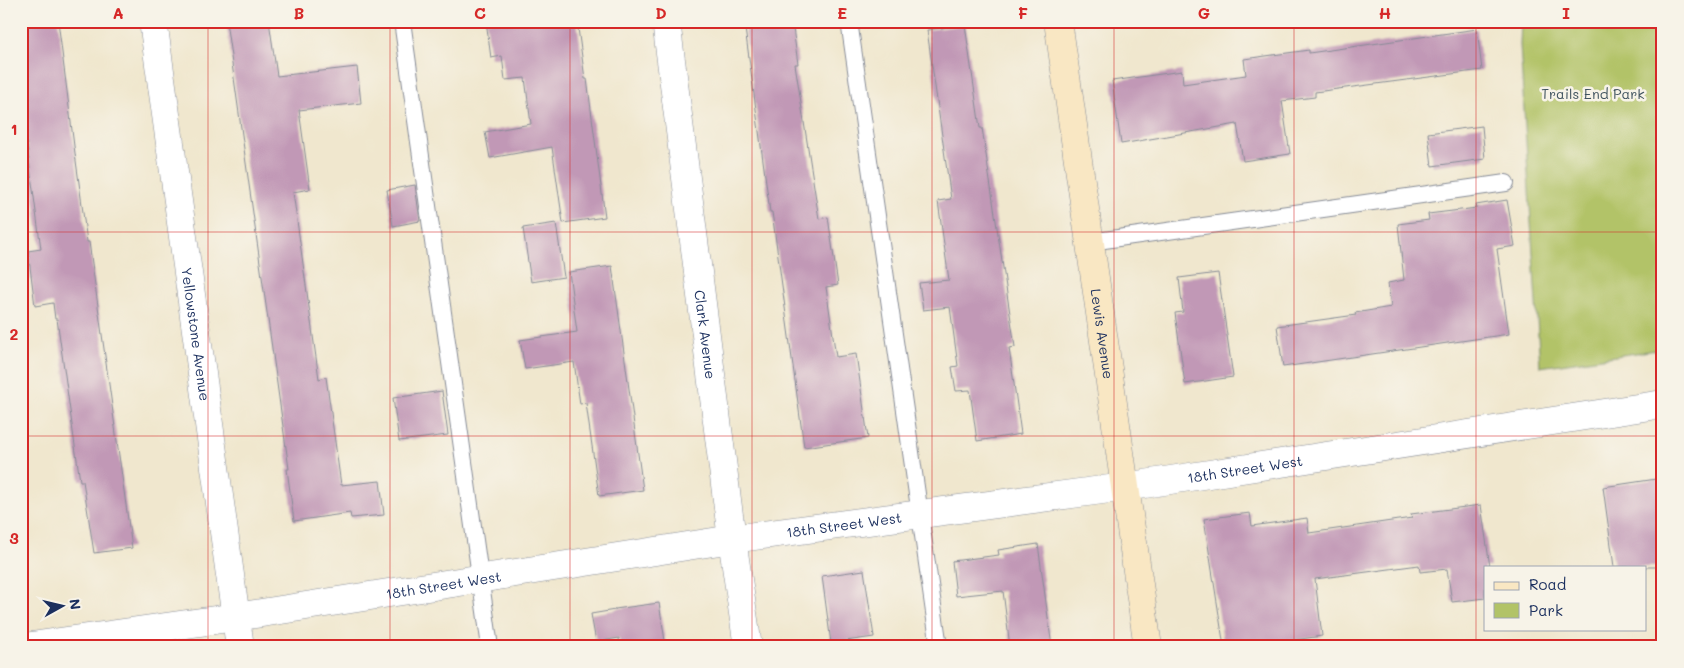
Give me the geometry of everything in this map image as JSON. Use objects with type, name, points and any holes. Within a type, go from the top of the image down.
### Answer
[{"type":"street","name":"Yellowstone Avenue","points":[[153,21],[240,647]]},
{"type":"street","name":"Clark Avenue","points":[[666,21],[732,539],[748,647]]},
{"type":"street","name":"Lewis Avenue","points":[[1061,22],[1090,242],[1148,647]]},
{"type":"street","name":"18th Street West","points":[[24,647],[236,617],[732,539],[1125,487],[1663,404]]},
{"type":"lane","points":[[402,21],[490,647]]},
{"type":"lane","points":[[849,21],[939,647]]},
{"type":"lane","points":[[1090,242],[1506,183]]},
{"type":"green space","name":"Trails End Park","points":[[1521,21],[1663,21],[1663,349],[1540,367],[1520,45]]},
{"type":"building","points":[[21,21],[58,21],[87,242],[89,242],[132,548],[94,553],[83,481],[80,481],[57,319],[55,319],[53,303],[35,306],[28,251],[41,249],[21,101]]},
{"type":"building","points":[[226,21],[269,21],[277,76],[357,67],[361,103],[299,110],[310,189],[293,192],[319,379],[326,377],[341,485],[380,481],[384,515],[351,518],[350,513],[294,521],[287,469],[289,469]]},
{"type":"building","points":[[486,21],[577,21],[585,79],[587,79],[605,217],[563,223],[552,147],[490,158],[485,132],[531,124],[525,78],[505,80],[502,56],[491,58]]},
{"type":"building","points":[[744,21],[792,21],[798,64],[795,64],[819,219],[828,217],[838,285],[826,287],[836,357],[856,354],[868,438],[804,447]]},
{"type":"building","points":[[965,25],[1015,347],[1009,348],[1021,434],[977,441],[970,390],[956,391],[952,367],[958,366],[950,307],[923,310],[919,283],[949,280],[938,201],[951,199],[927,30]]},
{"type":"building","points":[[1477,29],[1482,70],[1315,92],[1315,97],[1282,101],[1290,154],[1243,161],[1237,124],[1121,144],[1112,81],[1182,71],[1183,84],[1246,75],[1244,59],[1309,50],[1309,53]]},
{"type":"building","points":[[1482,126],[1485,159],[1432,166],[1428,133]]},
{"type":"building","points":[[415,185],[420,221],[393,226],[387,190]]},
{"type":"building","points":[[1507,200],[1515,246],[1497,249],[1509,334],[1283,367],[1277,326],[1356,315],[1355,313],[1391,307],[1388,283],[1404,280],[1398,224],[1429,220],[1428,214],[1477,208],[1476,205]]},
{"type":"building","points":[[556,223],[564,277],[531,282],[523,228]]},
{"type":"building","points":[[612,266],[643,490],[599,496],[586,403],[580,404],[574,362],[525,369],[520,340],[577,332],[569,272]]},
{"type":"building","points":[[1218,273],[1233,377],[1185,384],[1175,313],[1183,312],[1179,278]]},
{"type":"building","points":[[442,391],[448,435],[399,441],[393,398]]},
{"type":"building","points":[[1663,478],[1663,567],[1614,566],[1603,487]]},
{"type":"building","points":[[1481,505],[1490,566],[1484,566],[1484,598],[1452,602],[1447,569],[1420,572],[1419,565],[1315,579],[1322,636],[1279,642],[1280,647],[1224,647],[1204,519],[1250,513],[1252,526],[1307,518],[1309,533],[1412,518],[1411,514]]},
{"type":"building","points":[[1038,544],[1052,647],[1010,647],[1003,591],[956,596],[952,561],[999,555],[998,550]]},
{"type":"building","points":[[864,570],[874,637],[831,643],[822,576]]},
{"type":"building","points":[[659,603],[666,647],[620,647],[619,638],[596,642],[591,614]]}]
